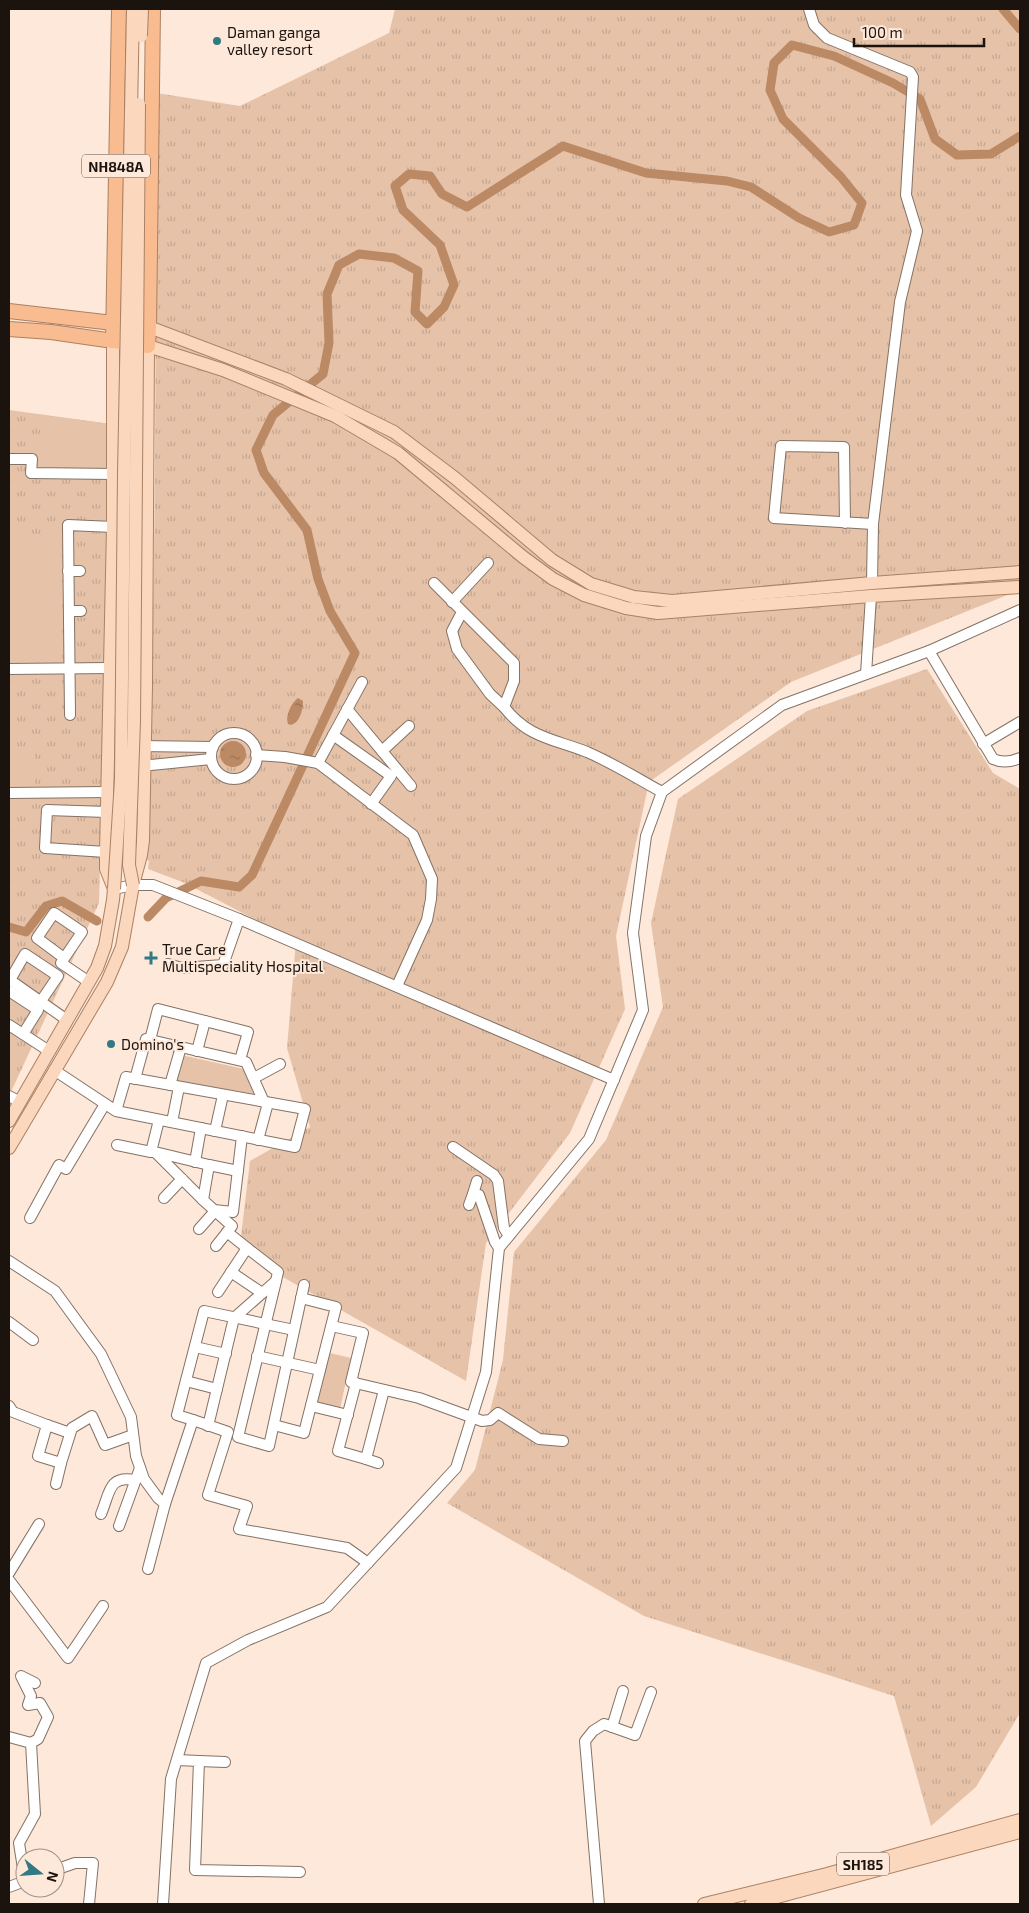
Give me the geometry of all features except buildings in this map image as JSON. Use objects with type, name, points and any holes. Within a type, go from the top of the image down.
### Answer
[{"type":"highway","name":"NH848A","points":[[113,341],[119,9]]},
{"type":"highway","points":[[9,329],[51,332],[148,346],[153,9]]},
{"type":"highway","points":[[9,311],[149,327]]},
{"type":"main road","points":[[9,1121],[14,1099],[42,1063],[97,968],[105,946],[112,910],[120,817],[124,464],[133,9]]},
{"type":"main road","points":[[133,885],[128,865],[134,721],[139,100],[142,9]]},
{"type":"main road","points":[[149,327],[286,379],[394,432],[456,478],[552,560],[592,584],[634,597],[672,601],[1020,572]]},
{"type":"main road","points":[[113,341],[114,474],[106,874],[114,889]]},
{"type":"main road","points":[[9,1148],[108,982],[116,965],[141,855],[145,746],[148,346],[223,370],[335,416],[398,453],[523,557],[553,579],[584,595],[626,608],[658,614],[871,596],[1020,587]]},
{"type":"main road","points":[[42,1063],[54,1070]]},
{"type":"main road","name":"SH185","points":[[704,1904],[827,1874],[1020,1820]]},
{"type":"main road","name":"SH185","points":[[751,1904],[1020,1832]]},
{"type":"street","points":[[809,9],[814,25],[827,38],[910,72],[913,78],[906,195],[916,231],[900,302],[873,524],[872,583]]},
{"type":"street","points":[[845,523],[844,447],[781,446],[774,518],[845,523],[873,524]]},
{"type":"street","points":[[9,459],[32,459],[32,473],[114,474]]},
{"type":"street","points":[[70,715],[68,525],[113,527]]},
{"type":"street","points":[[452,602],[488,563]]},
{"type":"street","points":[[68,571],[80,571]]},
{"type":"street","points":[[434,583],[514,663],[514,681],[504,707]]},
{"type":"street","points":[[866,674],[871,596]]},
{"type":"street","points":[[163,1904],[172,1779],[206,1663],[248,1640],[326,1608],[456,1468],[486,1372],[499,1248],[589,1139],[643,1010],[633,933],[646,836],[662,792],[782,705],[929,651],[1020,610]]},
{"type":"street","points":[[69,612],[81,611]]},
{"type":"street","points":[[462,612],[452,631],[457,649],[490,694],[515,720],[542,738],[588,752],[662,792]]},
{"type":"street","points":[[929,651],[993,760],[1000,762],[1014,761],[1020,758]]},
{"type":"street","points":[[9,669],[110,668]]},
{"type":"street","points":[[318,763],[362,682]]},
{"type":"street","points":[[347,709],[382,751],[394,773]]},
{"type":"street","points":[[983,744],[1020,722]]},
{"type":"street","points":[[382,751],[409,726]]},
{"type":"street","points":[[225,734],[239,734],[251,741],[256,755],[252,769],[247,774],[232,778],[218,772],[211,759],[213,747],[219,738],[225,734]]},
{"type":"street","points":[[333,735],[394,773],[411,786]]},
{"type":"street","points":[[108,744],[213,747]]},
{"type":"street","points":[[256,755],[285,757],[318,763],[413,835],[432,879],[431,900],[427,920],[397,986]]},
{"type":"street","points":[[108,761],[144,765],[211,759]]},
{"type":"street","points":[[372,804],[394,773]]},
{"type":"street","points":[[9,793],[108,792]]},
{"type":"street","points":[[106,852],[45,848],[47,810],[107,812]]},
{"type":"street","points":[[114,889],[133,885],[153,885],[199,902],[614,1080]]},
{"type":"street","points":[[64,958],[37,938],[54,913],[82,932],[61,963],[89,982]]},
{"type":"street","points":[[168,964],[182,968],[223,965],[239,918]]},
{"type":"street","points":[[41,1001],[58,976],[25,954],[10,980],[67,1020]]},
{"type":"street","points":[[9,991],[38,1010],[23,1034]]},
{"type":"street","points":[[150,1040],[158,1009],[248,1032],[240,1060]]},
{"type":"street","points":[[197,1050],[205,1021]]},
{"type":"street","points":[[9,1025],[49,1051]]},
{"type":"street","points":[[135,1079],[146,1039],[246,1062],[266,1102],[258,1140]]},
{"type":"street","points":[[172,1122],[180,1047]]},
{"type":"street","points":[[254,1078],[280,1064]]},
{"type":"street","points":[[54,1070],[116,1111],[295,1147],[305,1110],[126,1077],[116,1111]]},
{"type":"street","points":[[215,1131],[223,1095]]},
{"type":"street","points":[[30,1218],[59,1166],[66,1169],[105,1104]]},
{"type":"street","points":[[153,1152],[159,1120]]},
{"type":"street","points":[[195,1162],[201,1128]]},
{"type":"street","points":[[214,1210],[234,1212],[242,1136]]},
{"type":"street","points":[[117,1145],[238,1171]]},
{"type":"street","points":[[453,1147],[494,1175],[498,1181],[504,1228],[509,1236]]},
{"type":"street","points":[[153,1152],[232,1226],[216,1246]]},
{"type":"street","points":[[203,1200],[209,1165]]},
{"type":"street","points":[[164,1198],[182,1179]]},
{"type":"street","points":[[469,1206],[477,1181]]},
{"type":"street","points":[[473,1194],[479,1196],[482,1202],[495,1242],[499,1248]]},
{"type":"street","points":[[199,1228],[214,1210]]},
{"type":"street","points":[[227,1232],[278,1272],[238,1437]]},
{"type":"street","points":[[218,1292],[247,1248]]},
{"type":"street","points":[[9,1261],[55,1291],[101,1354],[131,1417],[133,1435],[144,1479],[158,1498],[165,1504]]},
{"type":"street","points":[[231,1272],[262,1293]]},
{"type":"street","points":[[208,1426],[234,1318],[276,1281]]},
{"type":"street","points":[[294,1330],[204,1311],[177,1415],[269,1446],[304,1284]]},
{"type":"street","points":[[274,1425],[304,1433],[336,1307],[301,1298]]},
{"type":"street","points":[[9,1322],[33,1340]]},
{"type":"street","points":[[336,1327],[363,1333],[351,1382],[420,1398],[482,1421],[490,1420],[498,1413],[539,1439],[563,1441]]},
{"type":"street","points":[[195,1346],[226,1354]]},
{"type":"street","points":[[258,1356],[320,1370]]},
{"type":"street","points":[[186,1381],[217,1389]]},
{"type":"street","points":[[356,1383],[338,1451],[378,1463]]},
{"type":"street","points":[[366,1459],[384,1390]]},
{"type":"street","points":[[9,1406],[13,1412],[70,1433]]},
{"type":"street","points":[[311,1406],[348,1415]]},
{"type":"street","points":[[56,1484],[72,1428],[92,1416],[105,1445],[133,1435]]},
{"type":"street","points":[[148,1569],[165,1504],[193,1420]]},
{"type":"street","points":[[47,1425],[38,1456],[61,1463]]},
{"type":"street","points":[[228,1432],[208,1495],[247,1506],[239,1529],[346,1548],[368,1563]]},
{"type":"street","points":[[119,1526],[140,1468]]},
{"type":"street","points":[[101,1514],[112,1484],[116,1480],[125,1478],[136,1480]]},
{"type":"street","points":[[9,1573],[39,1524]]},
{"type":"street","points":[[9,1580],[68,1658],[103,1606]]},
{"type":"street","points":[[9,1737],[31,1743],[38,1739],[48,1717],[40,1703],[28,1705],[31,1696],[21,1676],[35,1684]]},
{"type":"street","points":[[612,1727],[623,1691]]},
{"type":"street","points":[[600,1904],[585,1741],[593,1731],[604,1724],[635,1735],[651,1692]]},
{"type":"street","points":[[9,1887],[25,1881],[20,1843],[35,1814],[31,1743]]},
{"type":"street","points":[[177,1760],[225,1762]]},
{"type":"street","points":[[199,1760],[195,1870],[300,1872]]},
{"type":"street","points":[[65,1866],[75,1863],[93,1863],[89,1904]]},
{"type":"green space","points":[[395,9],[1020,9],[1020,590],[791,682],[649,782],[616,936],[625,1009],[570,1133],[486,1243],[466,1381],[274,1272],[241,1236],[250,1161],[310,1127],[287,1048],[296,941],[185,883],[148,869],[149,861],[144,858],[154,572],[156,93],[240,106],[389,33]]},
{"type":"green space","points":[[9,410],[111,424],[99,903],[9,1096]]},
{"type":"green space","points":[[42,415],[111,424],[110,471],[35,475]]},
{"type":"green space","points":[[60,539],[57,659],[9,662],[9,541]]},
{"type":"green space","points":[[464,626],[472,626],[508,663],[511,671],[510,679],[503,698],[462,649],[459,632]]},
{"type":"green space","points":[[927,669],[993,773],[1020,789],[1020,1713],[976,1787],[931,1826],[894,1696],[644,1616],[447,1503],[475,1470],[503,1360],[514,1252],[606,1140],[663,1007],[651,923],[678,799],[807,711]]},
{"type":"green space","points":[[349,718],[391,768],[390,771],[339,736]]},
{"type":"green space","points":[[9,754],[35,754],[35,790],[9,790]]},
{"type":"green space","points":[[395,777],[407,787],[417,803],[417,810],[411,825],[380,802]]},
{"type":"green space","points":[[181,1055],[244,1069],[254,1094],[176,1081]]},
{"type":"green space","points":[[330,1353],[351,1358],[340,1409],[317,1403]]},
{"type":"water","points":[[298,698],[303,701],[302,712],[297,721],[291,725],[287,721],[289,710]]},
{"type":"water","points":[[233,741],[242,745],[246,754],[242,763],[233,767],[224,763],[220,754],[224,745]]},
{"type":"waterway","points":[[1003,9],[1020,29]]},
{"type":"waterway","points":[[148,917],[166,898],[201,881],[239,887],[252,875],[355,653],[330,611],[318,579],[307,530],[264,473],[256,450],[273,415],[323,374],[329,343],[327,294],[339,265],[359,254],[394,258],[418,271],[415,312],[427,324],[444,307],[454,285],[440,245],[403,210],[395,186],[409,174],[430,176],[442,194],[467,207],[563,146],[646,173],[727,181],[751,187],[799,218],[829,232],[854,225],[862,203],[841,177],[783,119],[770,90],[774,63],[792,45],[834,56],[893,83],[920,99],[935,139],[957,155],[991,154],[1020,136]]},
{"type":"waterway","points":[[9,927],[26,932],[46,906],[62,901],[97,921]]},
{"type":"place","name":"Daman ganga valley resort","points":[[217,41]]},
{"type":"place","name":"True Care Multispeciality Hospital","points":[[151,958]]},
{"type":"place","name":"Domino's","points":[[111,1044]]}]
